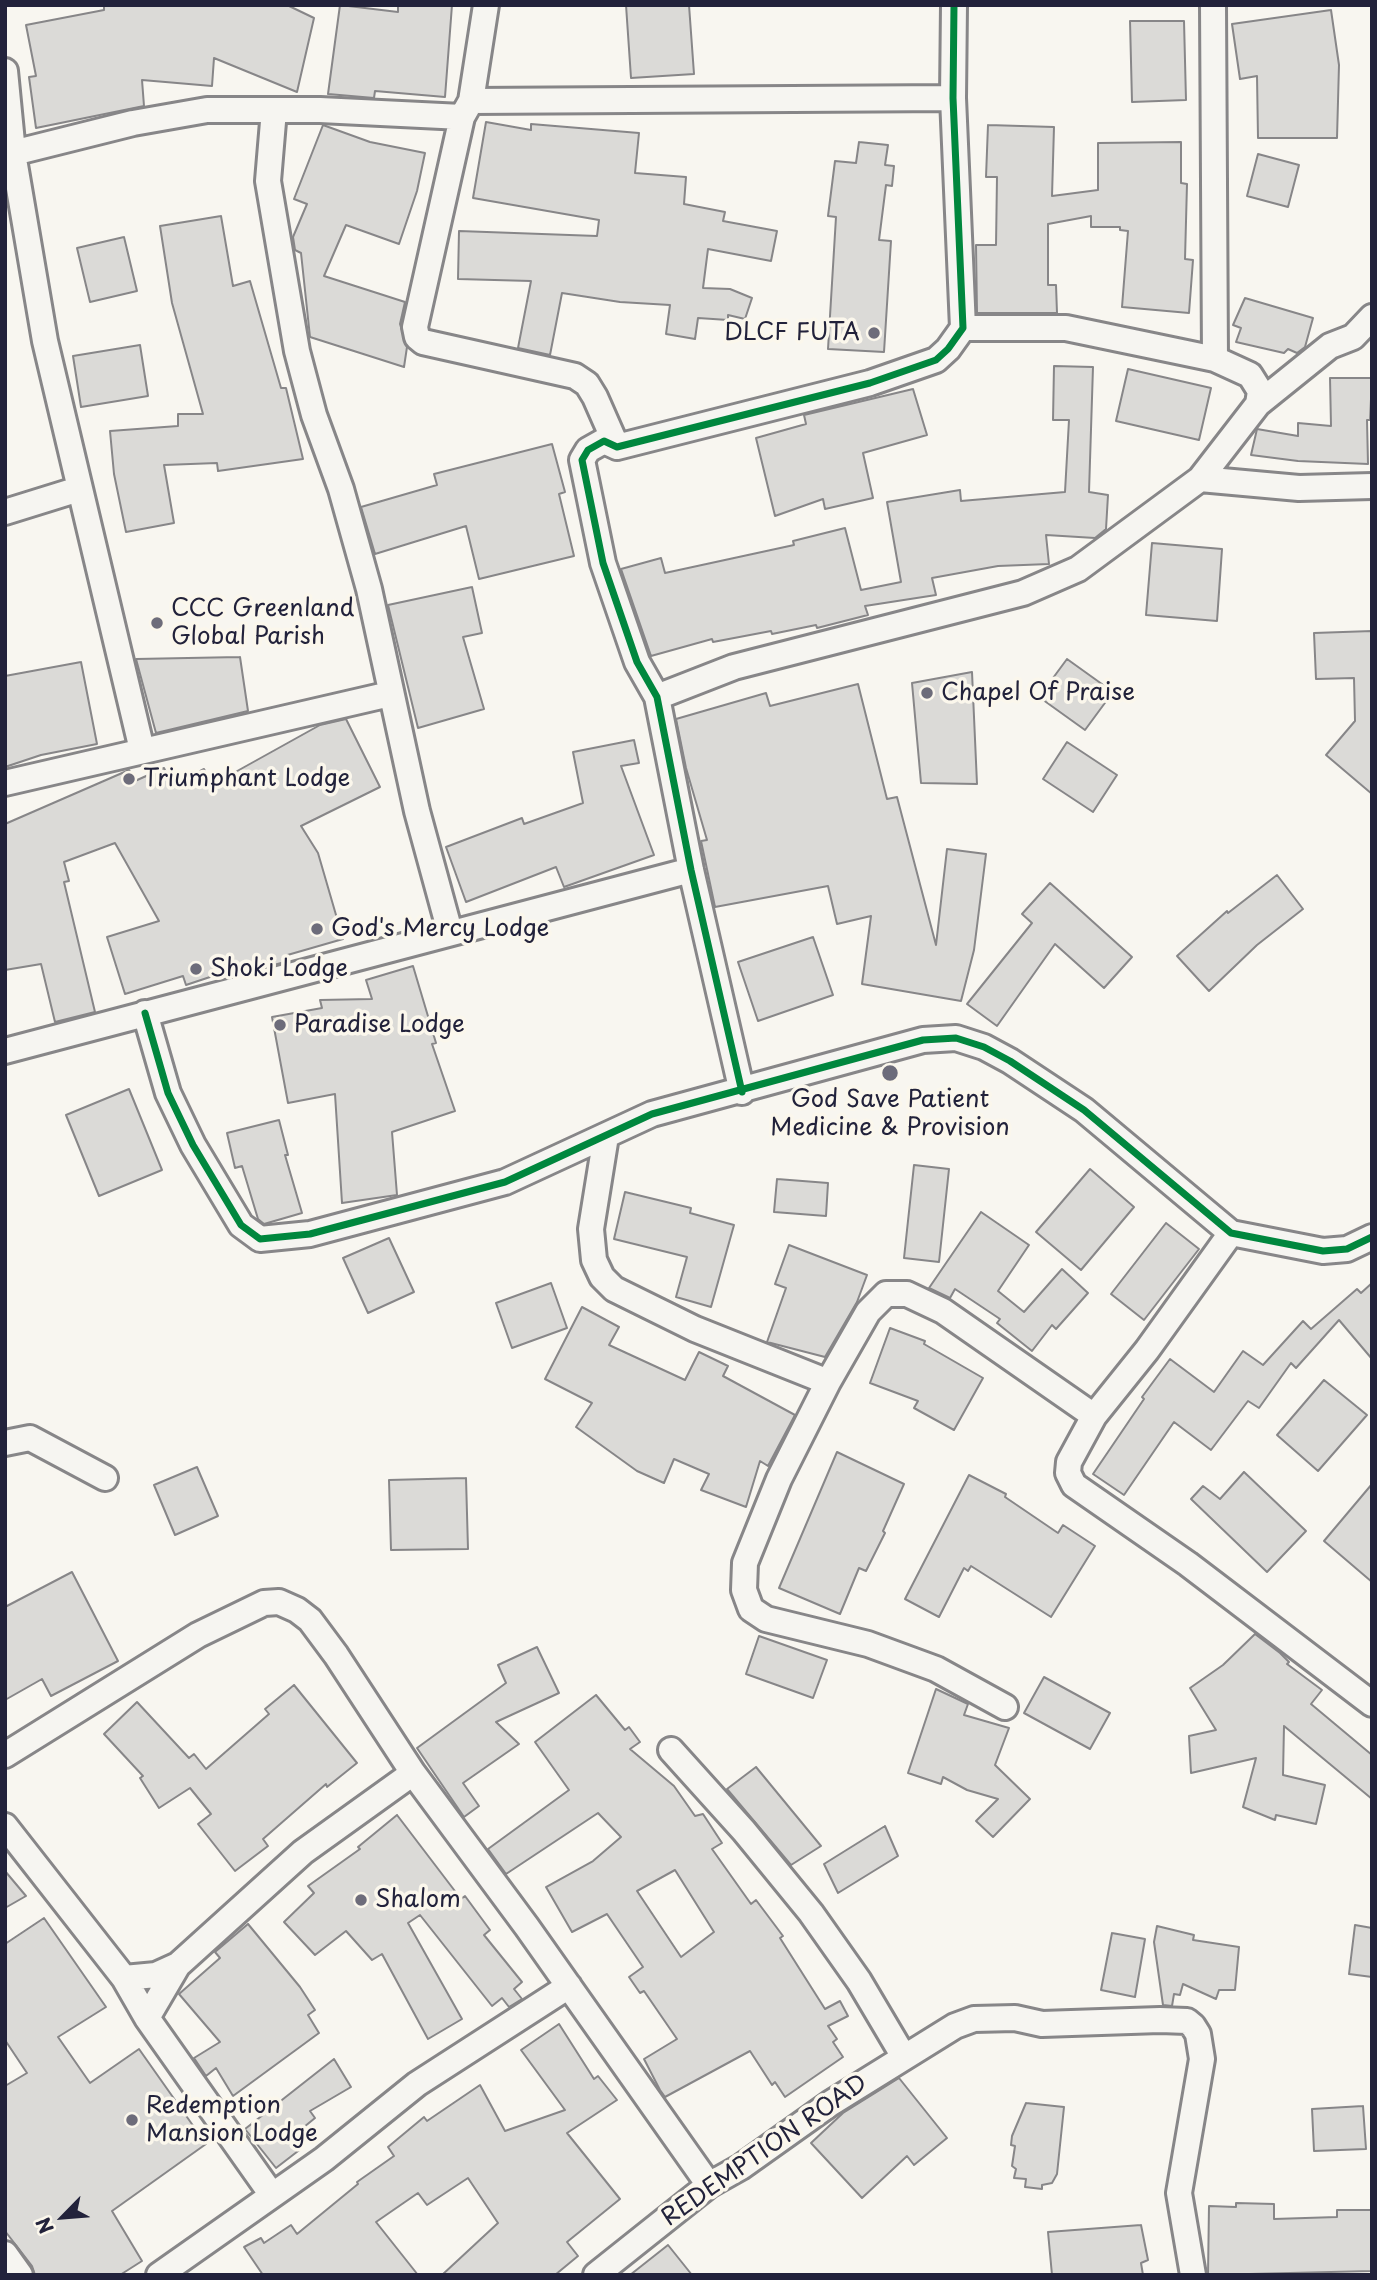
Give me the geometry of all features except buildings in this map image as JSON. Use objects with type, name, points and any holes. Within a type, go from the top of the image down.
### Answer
[{"type":"street","points":[[486,5],[467,109],[415,327],[417,337],[423,342],[575,376],[587,384],[596,397],[617,447]]},
{"type":"street","points":[[742,1092],[691,870],[657,697],[637,662],[603,563],[582,460],[588,450],[604,441],[617,447],[731,420],[916,369],[936,360],[963,328],[953,97],[954,5]]},
{"type":"street","points":[[1213,5],[1215,359]]},
{"type":"street","points":[[5,71],[13,153],[45,341],[142,750]]},
{"type":"street","points":[[13,153],[134,123],[208,110],[467,109],[953,97]]},
{"type":"street","points":[[274,110],[268,181],[297,351],[314,415],[341,489],[369,589],[390,694],[450,932]]},
{"type":"street","points":[[657,697],[747,664],[1023,593],[1078,569],[1200,479],[1258,404],[1330,346],[1353,337],[1372,317]]},
{"type":"street","points":[[963,328],[1066,328],[1215,359],[1250,375],[1261,391],[1258,404]]},
{"type":"street","points":[[1200,479],[1299,488],[1372,486]]},
{"type":"street","points":[[5,512],[79,489]]},
{"type":"street","points":[[5,783],[390,694]]},
{"type":"street","points":[[5,1051],[691,870]]},
{"type":"street","points":[[145,1013],[168,1093],[193,1145],[241,1225],[260,1239],[310,1234],[505,1182],[652,1114],[742,1092],[923,1040],[956,1038],[984,1047],[1010,1061],[1084,1110],[1231,1233],[1323,1251],[1346,1249],[1372,1237]]},
{"type":"street","points":[[606,1136],[591,1229],[594,1260],[602,1277],[614,1289],[695,1329],[828,1382]]},
{"type":"street","points":[[1231,1233],[1147,1350],[1094,1416],[1069,1462],[1068,1473],[1074,1485],[1188,1564],[1372,1704]]},
{"type":"street","points":[[1005,1707],[936,1669],[868,1644],[766,1619],[751,1609],[744,1590],[745,1563],[779,1479],[828,1382],[868,1311],[886,1294],[907,1294],[943,1311],[1094,1416]]},
{"type":"street","points":[[5,1443],[30,1438],[105,1478]]},
{"type":"street","points":[[5,1755],[198,1635],[264,1603],[279,1602],[310,1619],[413,1773],[569,1986],[709,2185]]},
{"type":"street","points":[[671,1750],[727,1810],[811,1913],[859,1981],[904,2057]]},
{"type":"street","points":[[147,2018],[178,1965],[303,1852],[413,1773]]},
{"type":"street","points":[[5,1826],[124,1978],[147,2018],[272,2195]]},
{"type":"street","points":[[124,1978],[156,1975],[178,1965]]},
{"type":"street","points":[[159,2275],[324,2159],[417,2084],[569,1986]]},
{"type":"street","name":"REDEMPTION ROAD","points":[[596,2275],[709,2185],[741,2167],[831,2103],[904,2057],[955,2026],[974,2019],[1015,2018],[1042,2024],[1187,2021],[1198,2034],[1202,2059],[1179,2193],[1193,2275]]},
{"type":"street","points":[[5,2254],[20,2275]]},
{"type":"cycle path","points":[[742,1092],[691,870],[657,697],[637,662],[603,563],[582,460],[588,450],[604,441],[617,447],[870,383],[936,360],[948,349],[963,328],[953,98],[954,5]]},
{"type":"cycle path","points":[[145,1013],[168,1093],[193,1145],[241,1225],[260,1239],[310,1234],[505,1182],[652,1114],[923,1040],[956,1038],[984,1047],[1010,1061],[1084,1110],[1231,1233],[1323,1251],[1347,1249],[1372,1237]]},
{"type":"place","name":"DLCF FUTA","points":[[874,333]]},
{"type":"place","name":"CCC Greenland Global Parish","points":[[157,623]]},
{"type":"place","name":"Chapel Of Praise","points":[[927,693]]},
{"type":"place","name":"Triumphant Lodge","points":[[129,779]]},
{"type":"place","name":"God's Mercy Lodge","points":[[317,929]]},
{"type":"place","name":"Shoki Lodge","points":[[196,969]]},
{"type":"place","name":"Paradise Lodge","points":[[280,1025]]},
{"type":"place","name":"God Save Patient Medicine & Provision","points":[[890,1073]]},
{"type":"place","name":"Shalom","points":[[361,1900]]},
{"type":"place","name":"Redemption Mansion Lodge","points":[[132,2120]]}]
